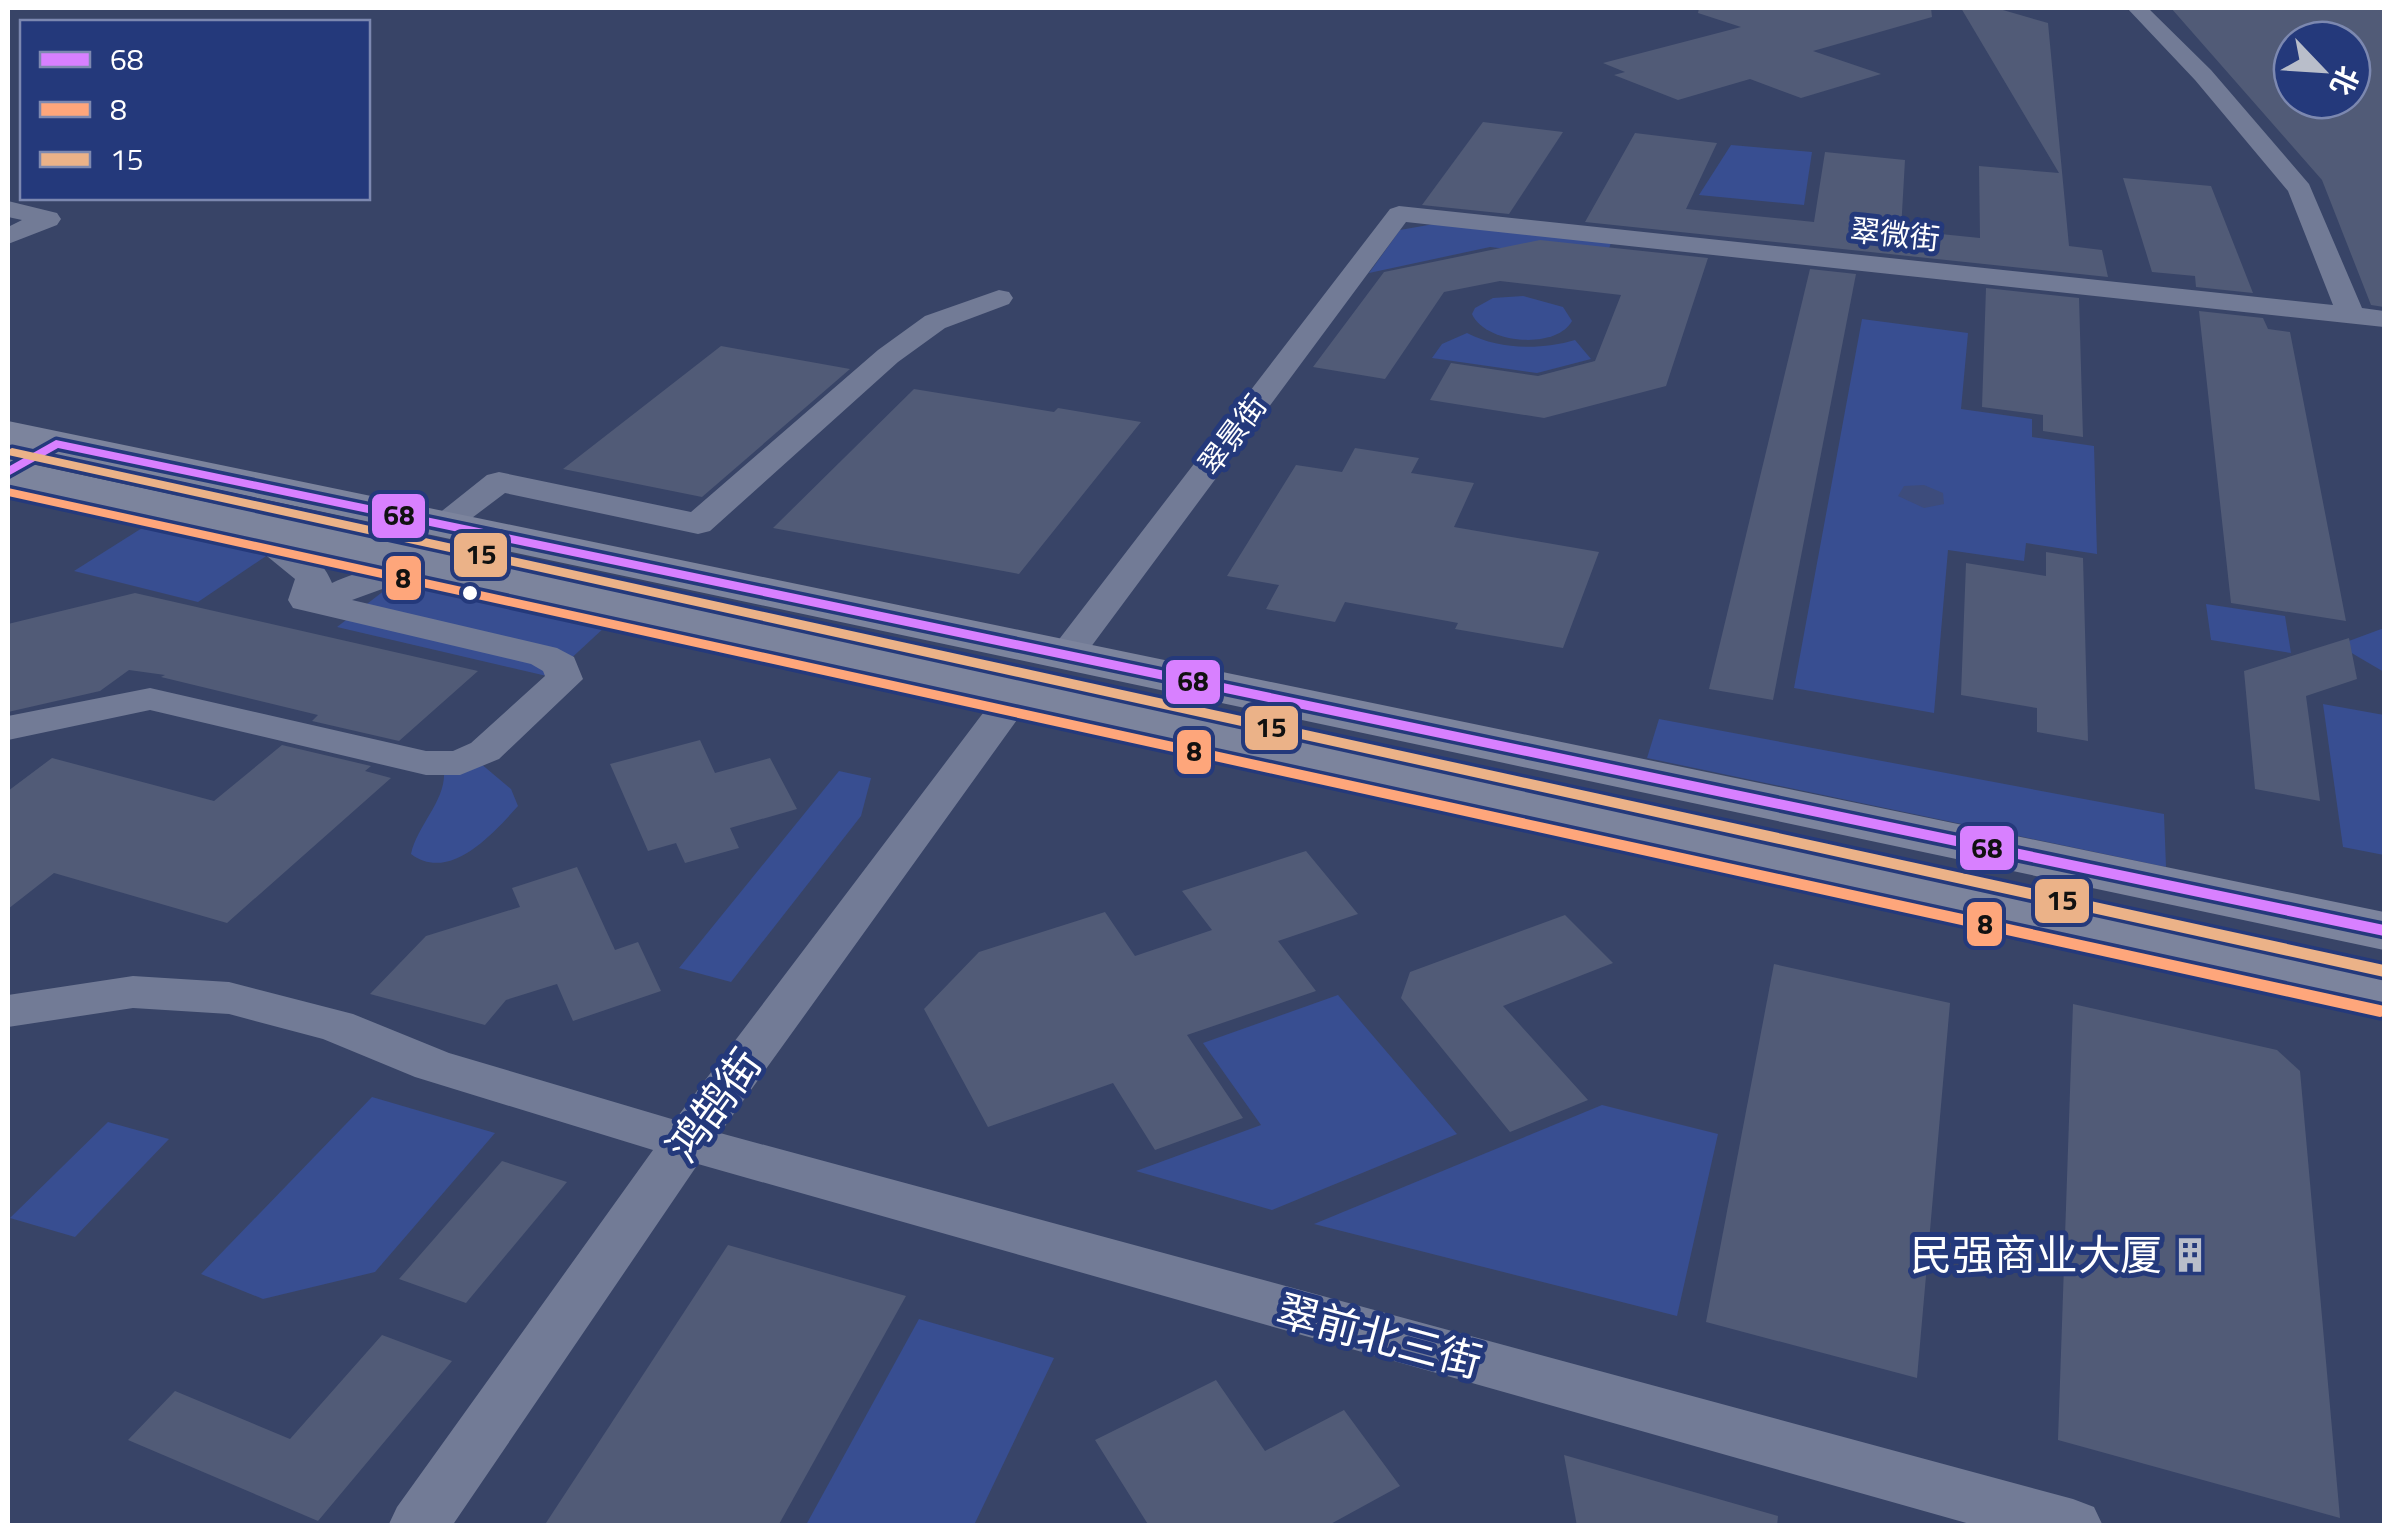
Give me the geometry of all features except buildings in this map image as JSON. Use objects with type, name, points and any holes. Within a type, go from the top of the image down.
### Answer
[{"type":"main road","points":[[8,433],[58,464],[246,525],[447,548],[1066,656],[1640,772],[2384,931]]},
{"type":"main road","points":[[8,472],[112,457],[447,548],[1018,692],[2384,993]]},
{"type":"main road","points":[[8,516],[58,464]]},
{"type":"street","points":[[2138,8],[2203,75],[2300,189],[2352,315]]},
{"type":"street","points":[[8,209],[48,219],[8,236]]},
{"type":"street","name":"翠微街","points":[[1399,214],[2384,318]]},
{"type":"street","name":"翠景街","points":[[1066,656],[1399,214]]},
{"type":"street","points":[[313,602],[447,548],[499,482],[698,524],[888,356],[935,322],[999,298]]},
{"type":"street","points":[[246,525],[282,545],[303,564],[314,582],[313,602]]},
{"type":"street","points":[[8,728],[150,699],[426,763],[460,763],[485,751],[564,679],[561,665],[544,656],[313,602]]},
{"type":"street","name":"鸿鹄街","points":[[418,1526],[686,1142],[1018,692]]},
{"type":"street","name":"翠前北三街","points":[[8,1011],[134,992],[229,998],[336,1026],[432,1065],[686,1142],[2073,1526]]},
{"type":"shaded area","points":[[1731,145],[1812,152],[1804,205],[1699,195]]},
{"type":"shaded area","points":[[1434,224],[1611,243],[1605,260],[1490,247],[1369,273],[1400,230]]},
{"type":"shaded area","points":[[1523,296],[1563,307],[1572,321],[1551,336],[1521,340],[1491,332],[1472,314],[1493,298]]},
{"type":"shaded area","points":[[1862,319],[1968,333],[1961,409],[2032,419],[2032,437],[2094,446],[2097,554],[2026,543],[2024,561],[1948,550],[1934,713],[1794,688]]},
{"type":"shaded area","points":[[1467,333],[1493,343],[1521,347],[1575,340],[1591,359],[1537,373],[1432,358],[1442,344]]},
{"type":"shaded area","points":[[1924,485],[1943,493],[1944,504],[1924,508],[1898,496],[1904,486]]},
{"type":"shaded area","points":[[150,523],[272,552],[198,602],[74,571]]},
{"type":"shaded area","points":[[398,580],[606,626],[551,677],[337,627]]},
{"type":"shaded area","points":[[2206,604],[2285,616],[2291,653],[2211,640]]},
{"type":"shaded area","points":[[2384,628],[2384,672],[2338,645]]},
{"type":"shaded area","points":[[2323,704],[2384,715],[2384,855],[2343,847]]},
{"type":"shaded area","points":[[1659,719],[2164,814],[2166,867],[1647,758]]},
{"type":"shaded area","points":[[480,763],[511,789],[518,806],[483,841],[455,859],[440,863],[411,854],[441,792],[444,771]]},
{"type":"shaded area","points":[[839,771],[871,778],[861,816],[731,982],[679,968]]},
{"type":"shaded area","points":[[1338,995],[1457,1134],[1272,1210],[1136,1171],[1261,1125],[1203,1043]]},
{"type":"shaded area","points":[[372,1097],[495,1133],[375,1272],[263,1299],[201,1274]]},
{"type":"shaded area","points":[[1602,1105],[1718,1134],[1677,1316],[1314,1224]]},
{"type":"shaded area","points":[[108,1122],[169,1139],[75,1237],[10,1218]]},
{"type":"shaded area","points":[[919,1319],[1054,1358],[974,1525],[806,1525]]},
{"type":"transit line","name":"68","points":[[8,472],[56,444],[2384,931]]},
{"type":"transit line","name":"15","points":[[12,452],[2384,971]]},
{"type":"transit line","name":"8","points":[[8,492],[2380,1011]]},
{"type":"place","name":"民强商业大厦","points":[[2190,1255]]}]
